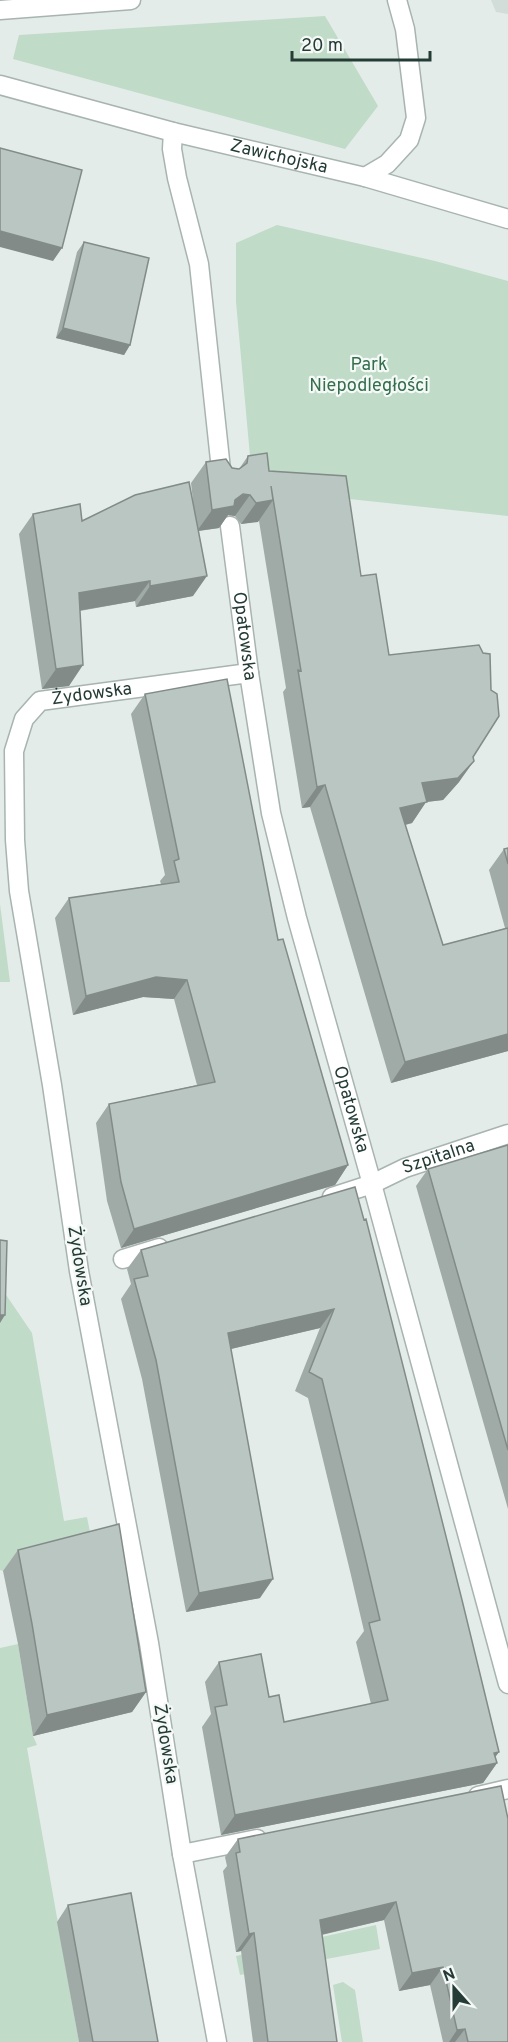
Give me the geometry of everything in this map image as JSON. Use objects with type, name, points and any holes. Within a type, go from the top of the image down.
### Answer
[{"type":"street","points":[[0,10],[131,0]]},
{"type":"street","points":[[365,177],[387,164],[409,140],[416,118],[405,29],[397,0]]},
{"type":"street","name":"Zawichojska","points":[[0,85],[173,132],[365,177],[508,219]]},
{"type":"street","points":[[173,132],[172,149],[177,178],[199,264],[222,479]]},
{"type":"street","name":"Opatowska","points":[[230,526],[270,813],[300,930],[372,1184],[508,1684]]},
{"type":"street","name":"Żydowska","points":[[217,2042],[182,1854],[149,1643],[79,1270],[52,1085],[19,891],[15,840],[14,751],[24,719],[40,701],[249,673]]},
{"type":"street","name":"Szpitalna","points":[[313,1203],[372,1184],[405,1168],[508,1134]]},
{"type":"street","points":[[123,1259],[179,1242]]},
{"type":"street","points":[[461,1800],[508,1789]]},
{"type":"street","points":[[182,1854],[277,1835]]},
{"type":"shaded area","points":[[491,0],[508,0],[508,14],[496,12]]},
{"type":"green space","points":[[325,16],[378,106],[345,149],[13,59],[19,35]]},
{"type":"green space","name":"Park Niepodległości","points":[[277,225],[435,261],[508,281],[508,516],[331,497],[251,467],[236,302],[236,243]]},
{"type":"green space","points":[[0,904],[10,982],[0,982]]},
{"type":"green space","points":[[0,1286],[32,1333],[64,1521],[87,1517],[93,1548],[3,1571],[0,1570]]},
{"type":"green space","points":[[18,1644],[33,1736],[37,1745],[27,1748],[79,2042],[0,2042],[0,1648]]},
{"type":"green space","points":[[376,1925],[380,1949],[240,1975],[236,1956]]},
{"type":"green space","points":[[343,1982],[355,1990],[363,2042],[342,2042],[333,1985]]},
{"type":"building","points":[[0,148],[82,170],[62,248],[0,231]]},
{"type":"building","points":[[84,242],[149,258],[130,345],[63,328]]},
{"type":"building","points":[[267,453],[269,471],[346,476],[361,576],[376,574],[389,655],[479,645],[483,653],[490,654],[491,690],[497,694],[499,716],[473,757],[474,761],[458,778],[422,783],[427,802],[400,808],[443,945],[508,928],[508,1034],[405,1062],[325,785],[317,787],[271,486],[273,500],[256,503],[250,495],[243,494],[235,500],[234,506],[212,510],[206,462],[226,459],[232,468],[239,469],[247,463],[248,456]]},
{"type":"building","points":[[189,482],[207,576],[150,586],[150,581],[79,593],[83,665],[56,669],[33,514],[80,504],[82,521],[135,495]]},
{"type":"building","points":[[227,679],[278,940],[283,939],[348,1165],[134,1229],[121,1182],[109,1104],[215,1082],[187,980],[156,977],[86,996],[69,898],[179,882],[174,861],[179,859],[145,694]]},
{"type":"building","points":[[508,848],[508,864],[504,849]]},
{"type":"building","points":[[508,1145],[508,1450],[428,1169]]},
{"type":"building","points":[[355,1187],[364,1220],[366,1219],[462,1600],[499,1752],[494,1753],[497,1763],[235,1815],[215,1707],[227,1705],[219,1662],[261,1654],[269,1697],[279,1695],[284,1722],[388,1700],[369,1623],[380,1620],[364,1552],[322,1379],[309,1372],[334,1309],[228,1333],[273,1579],[199,1593],[156,1360],[134,1279],[148,1276],[141,1250]]},
{"type":"building","points":[[0,1240],[7,1241],[5,1315],[0,1315]]},
{"type":"building","points":[[119,1524],[146,1692],[47,1715],[18,1550]]},
{"type":"building","points":[[501,1786],[508,1819],[508,2042],[468,2042],[465,2029],[457,2030],[443,1967],[412,1973],[396,1902],[320,1920],[337,2042],[268,2042],[254,1933],[249,1934],[236,1853],[240,1852],[238,1839]]},
{"type":"building","points":[[131,1893],[158,2042],[93,2042],[68,1905]]}]
